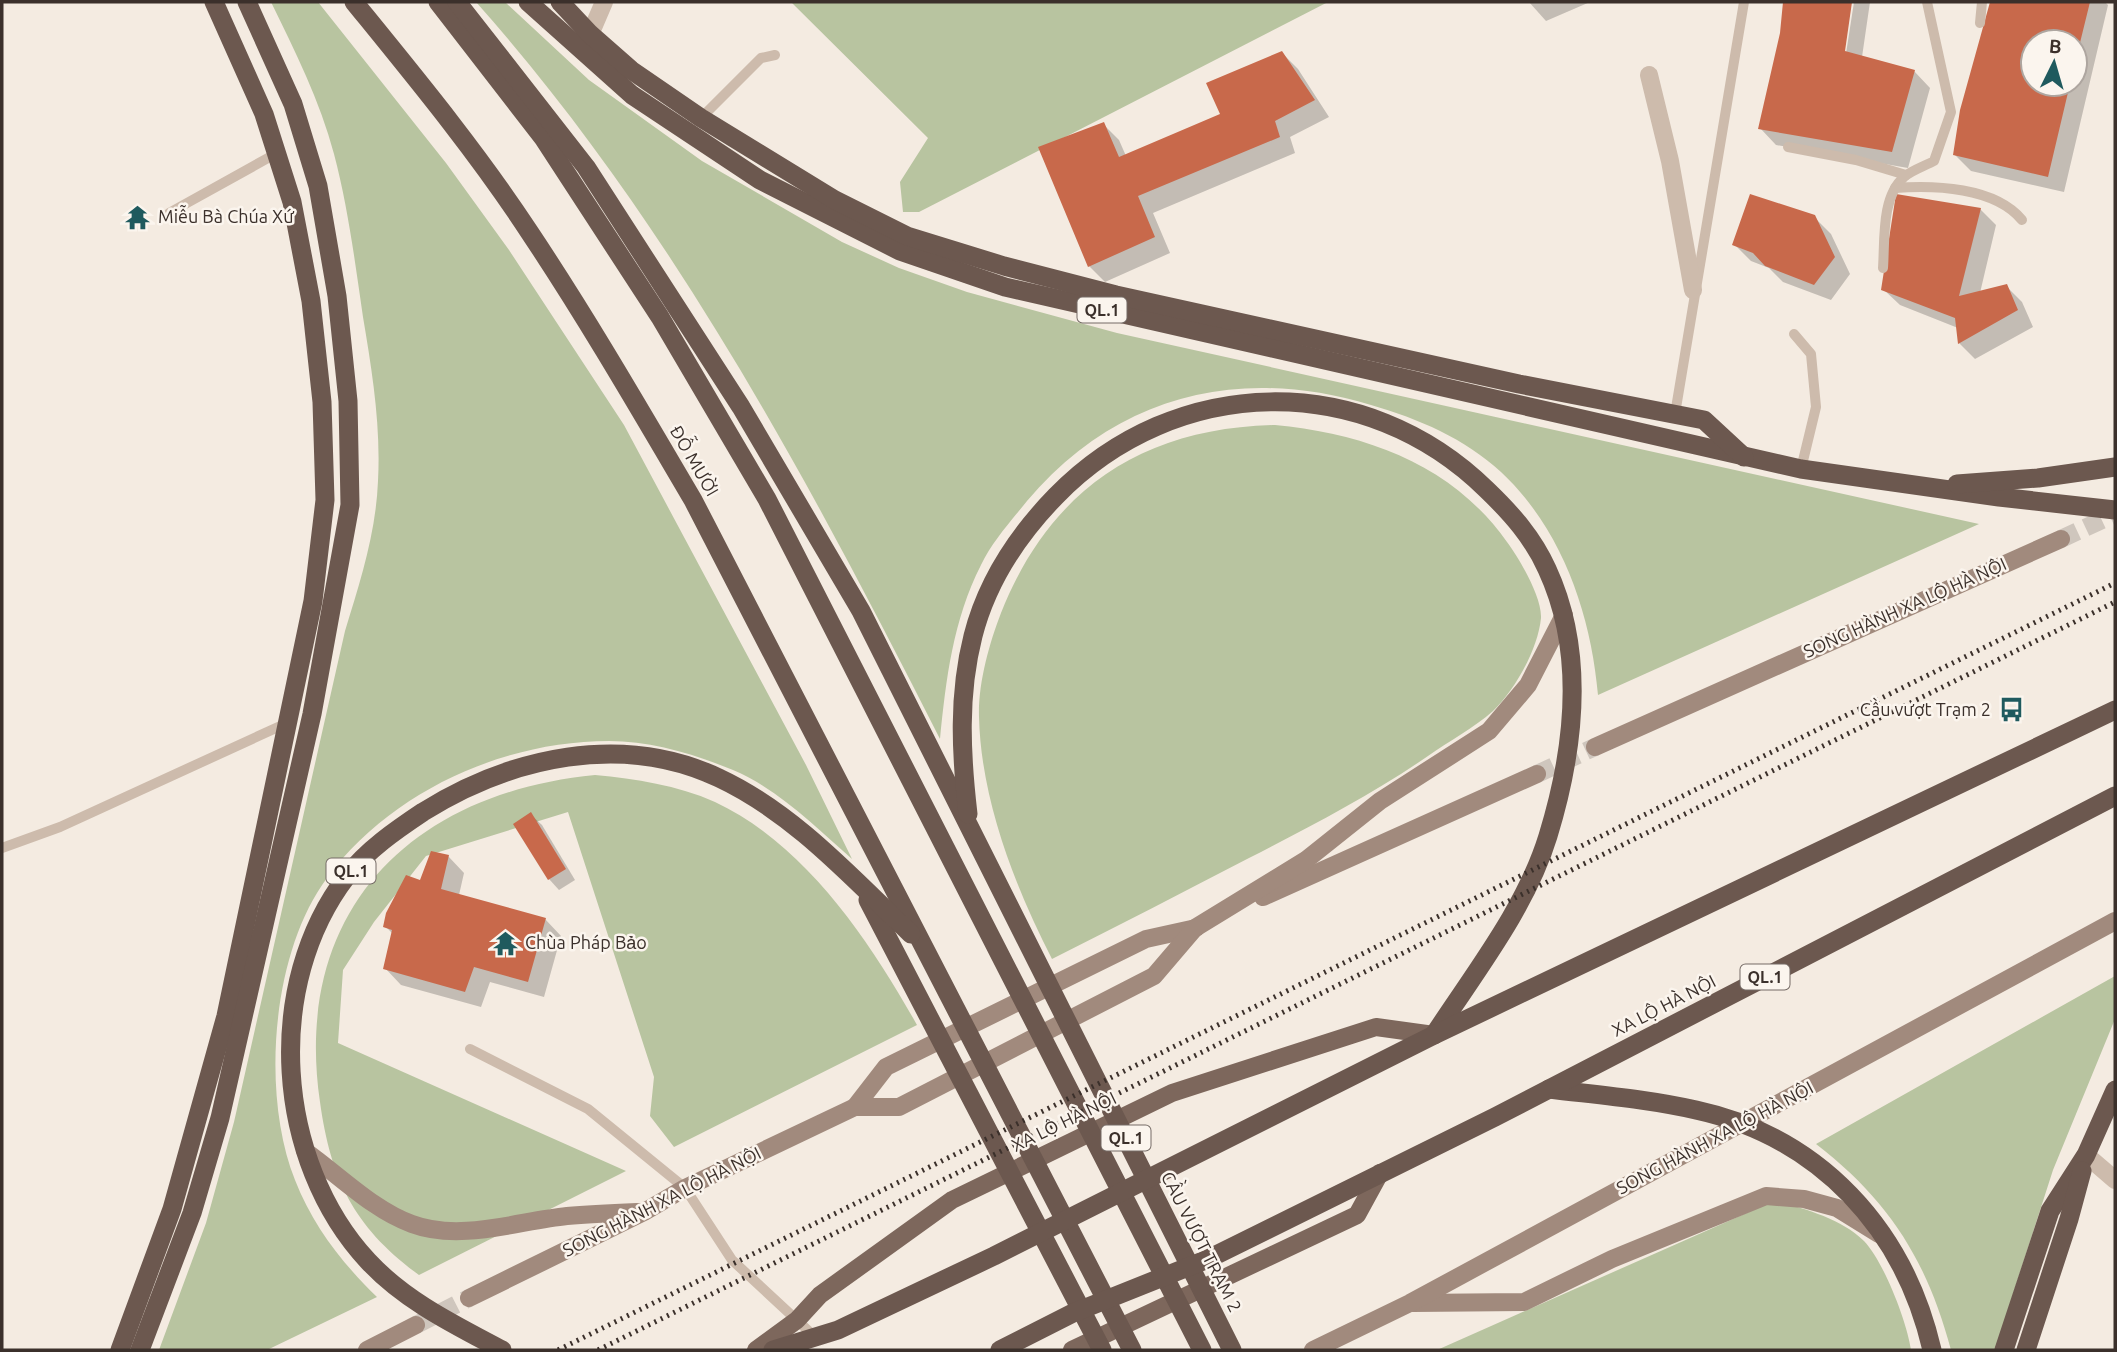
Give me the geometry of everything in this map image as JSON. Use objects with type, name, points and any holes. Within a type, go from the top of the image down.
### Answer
[{"type":"highway","points":[[120,1350],[172,1209],[226,1016],[290,722],[313,601],[325,500],[322,402],[311,301],[292,202],[264,114],[214,2]]},
{"type":"highway","points":[[141,1350],[192,1213],[220,1118],[312,714],[350,505],[345,375],[337,296],[318,186],[293,104],[247,2]]},
{"type":"highway","name":"ĐỖ MƯỜI","points":[[354,2],[435,101],[530,232],[619,374],[693,500],[1132,1350]]},
{"type":"highway","name":"QL.1","points":[[438,2],[544,139],[660,317],[767,499],[1202,1350]]},
{"type":"highway","name":"QL.1","points":[[457,2],[586,167],[741,407],[861,611],[970,830]]},
{"type":"highway","name":"QL.1","points":[[528,2],[632,95],[760,180],[900,251],[1005,287],[1801,469],[2115,510]]},
{"type":"highway","name":"QL.1","points":[[560,2],[590,34],[631,70],[701,118],[835,200],[907,236],[1004,266],[1116,295],[1519,384],[1704,421],[1745,457]]},
{"type":"highway","name":"QL.1","points":[[981,916],[962,762],[961,714],[968,659],[983,604],[1017,540],[1040,512],[1093,461],[1153,425],[1189,413],[1253,402],[1295,403],[1334,409],[1405,430],[1463,466],[1526,530],[1548,570],[1564,615],[1571,659],[1572,710],[1563,778],[1547,839],[1504,928],[1434,1035]]},
{"type":"highway","points":[[1925,487],[2038,478],[2115,467]]},
{"type":"highway","points":[[774,1350],[838,1330],[994,1256],[1434,1035],[2115,710]]},
{"type":"highway","name":"QL.1","points":[[502,1350],[409,1298],[369,1262],[336,1222],[315,1181],[305,1151],[292,1087],[291,1035],[298,987],[310,946],[326,908],[348,875],[375,846],[439,802],[479,782],[519,767],[564,756],[606,754],[648,757],[683,765],[719,778],[755,799],[809,839],[922,944]]},
{"type":"highway","name":"XA LỘ HÀ NỘI","points":[[1000,1350],[1073,1313],[1208,1259],[1549,1089],[2115,796]]},
{"type":"highway","name":"CẦU VƯỢT TRẠM 2","points":[[970,830],[1232,1350]]},
{"type":"highway","name":"QL.1","points":[[862,887],[1102,1350]]},
{"type":"highway","points":[[1549,1089],[1699,1110],[1755,1129],[1800,1155],[1835,1180],[1863,1207],[1885,1237],[1906,1270],[1924,1315],[1932,1350]]},
{"type":"highway","points":[[2026,1350],[2070,1219],[2086,1156],[2115,1090]]},
{"type":"highway","points":[[2004,1350],[2050,1211],[2086,1156]]},
{"type":"main road","name":"SONG HÀNH XA LỘ HÀ NỘI","points":[[1595,747],[2061,538]]},
{"type":"main road","points":[[1195,928],[1306,860],[1380,801],[1489,731],[1528,685],[1564,615]]},
{"type":"main road","name":"SONG HÀNH XA LỘ HÀ NỘI","points":[[855,1107],[886,1067],[1146,939],[1195,928],[1537,774]]},
{"type":"main road","name":"SONG HÀNH XA LỘ HÀ NỘI","points":[[1313,1350],[1410,1303],[2115,921]]},
{"type":"main road","name":"SONG HÀNH XA LỘ HÀ NỘI","points":[[470,1298],[644,1212],[685,1188],[855,1107],[899,1107],[1154,976],[1195,928]]},
{"type":"main road","name":"XA LỘ HÀ NỘI","points":[[756,1350],[797,1320],[820,1295],[952,1200],[1172,1093],[1376,1027],[1434,1035]]},
{"type":"main road","points":[[305,1151],[379,1206],[413,1224],[442,1230],[475,1230],[567,1216],[644,1212]]},
{"type":"main road","points":[[1072,1350],[1357,1215],[1380,1173]]},
{"type":"main road","points":[[1410,1303],[1524,1302],[1624,1254],[1766,1196],[1804,1199],[1837,1208],[1885,1237]]},
{"type":"main road","points":[[367,1350],[416,1325]]},
{"type":"street","points":[[582,52],[604,2]]},
{"type":"street","points":[[1649,75],[1670,161],[1693,290]]},
{"type":"street","points":[[2086,1156],[2115,1180]]},
{"type":"lane","points":[[1675,414],[1693,290],[1744,2]]},
{"type":"lane","points":[[1883,268],[1886,220],[1895,188],[1906,176],[1934,161],[1951,112],[1927,2]]},
{"type":"lane","points":[[1980,23],[1982,2]]},
{"type":"lane","points":[[701,118],[761,58],[775,55]]},
{"type":"lane","points":[[1788,147],[1856,160],[1906,176]]},
{"type":"lane","points":[[169,213],[277,153]]},
{"type":"lane","points":[[1895,188],[1944,188],[1994,200],[2022,220]]},
{"type":"lane","points":[[1794,334],[1811,354],[1816,407],[1801,469]]},
{"type":"lane","points":[[2,848],[60,827],[290,722]]},
{"type":"lane","points":[[470,1049],[588,1109],[685,1188],[732,1260],[815,1337]]},
{"type":"green space","points":[[271,2],[318,2],[446,163],[509,250],[624,425],[806,765],[852,859],[796,810],[750,778],[688,754],[625,742],[569,743],[529,750],[490,762],[452,777],[383,820],[353,847],[327,878],[308,909],[283,984],[275,1067],[284,1146],[302,1197],[330,1243],[377,1297],[267,1350],[159,1350],[206,1223],[234,1122],[377,500],[379,460],[375,398],[343,194],[322,115]]},
{"type":"green space","points":[[476,2],[505,2],[589,80],[702,161],[842,242],[899,268],[967,292],[1117,333],[1979,524],[1598,695],[1580,604],[1557,546],[1522,495],[1501,472],[1472,449],[1440,431],[1406,417],[1322,393],[1274,388],[1227,390],[1183,398],[1140,413],[1100,436],[1062,465],[1027,501],[996,540],[971,586],[957,628],[948,672],[940,739],[840,546],[732,355],[674,263],[612,173],[546,86]]},
{"type":"green space","points":[[791,2],[1328,2],[919,212],[903,212],[900,182],[928,138]]},
{"type":"green space","points":[[1275,425],[1309,429],[1374,445],[1433,473],[1460,492],[1485,515],[1507,542],[1534,589],[1541,618],[1530,656],[1517,681],[1493,711],[1406,771],[1318,822],[1052,959],[1025,902],[1002,842],[981,748],[980,691],[1001,613],[1021,569],[1046,532],[1074,500],[1107,474],[1143,453],[1183,438],[1227,429]]},
{"type":"green space","points":[[595,775],[656,784],[701,796],[748,820],[778,843],[806,869],[856,929],[917,1025],[674,1147],[650,1116],[654,1077],[568,812],[426,856],[374,922],[343,970],[338,1043],[626,1171],[419,1275],[378,1239],[362,1220],[339,1179],[331,1156],[320,1102],[316,1034],[325,973],[346,920],[378,874],[419,836],[470,807],[529,786]]},
{"type":"green space","points":[[2115,976],[2115,1019],[2053,1170],[1995,1350],[1951,1350],[1930,1288],[1902,1235],[1865,1188],[1816,1144]]},
{"type":"green space","points":[[1776,1200],[1845,1226],[1864,1241],[1894,1293],[1911,1350],[1437,1350]]},
{"type":"building","points":[[1783,2],[1852,2],[1845,51],[1915,70],[1892,152],[1758,129],[1780,33]]},
{"type":"building","points":[[1990,2],[2090,2],[2084,28],[2019,28],[2019,98],[2067,98],[2048,177],[1953,155],[1960,110]]},
{"type":"building","points":[[1282,51],[1315,100],[1275,121],[1280,137],[1138,196],[1155,237],[1088,267],[1038,147],[1104,122],[1119,157],[1220,114],[1206,83]]},
{"type":"building","points":[[1750,194],[1815,215],[1835,257],[1814,285],[1765,266],[1753,253],[1732,245]]},
{"type":"building","points":[[1896,194],[1981,208],[1959,296],[2007,284],[2018,310],[1958,344],[1955,318],[1881,290]]},
{"type":"building","points":[[531,812],[566,869],[548,880],[513,824]]},
{"type":"building","points":[[431,851],[449,855],[441,889],[546,918],[528,982],[474,967],[465,992],[383,969],[392,930],[383,927],[386,913],[406,875],[420,880]]},
{"type":"tunnel","points":[[2061,539],[2115,514]]},
{"type":"tunnel","points":[[1537,774],[1595,747]]},
{"type":"tunnel","points":[[416,1325],[469,1298]]},
{"type":"railway","points":[[558,1350],[2115,583]]},
{"type":"railway","points":[[598,1350],[2115,602]]},
{"type":"place","name":"Miễu Bà Chúa Xứ","points":[[138,217]]},
{"type":"place","name":"Cầu vượt Trạm 2","points":[[2011,710]]},
{"type":"place","name":"Chùa Pháp Bảo","points":[[505,943]]}]
